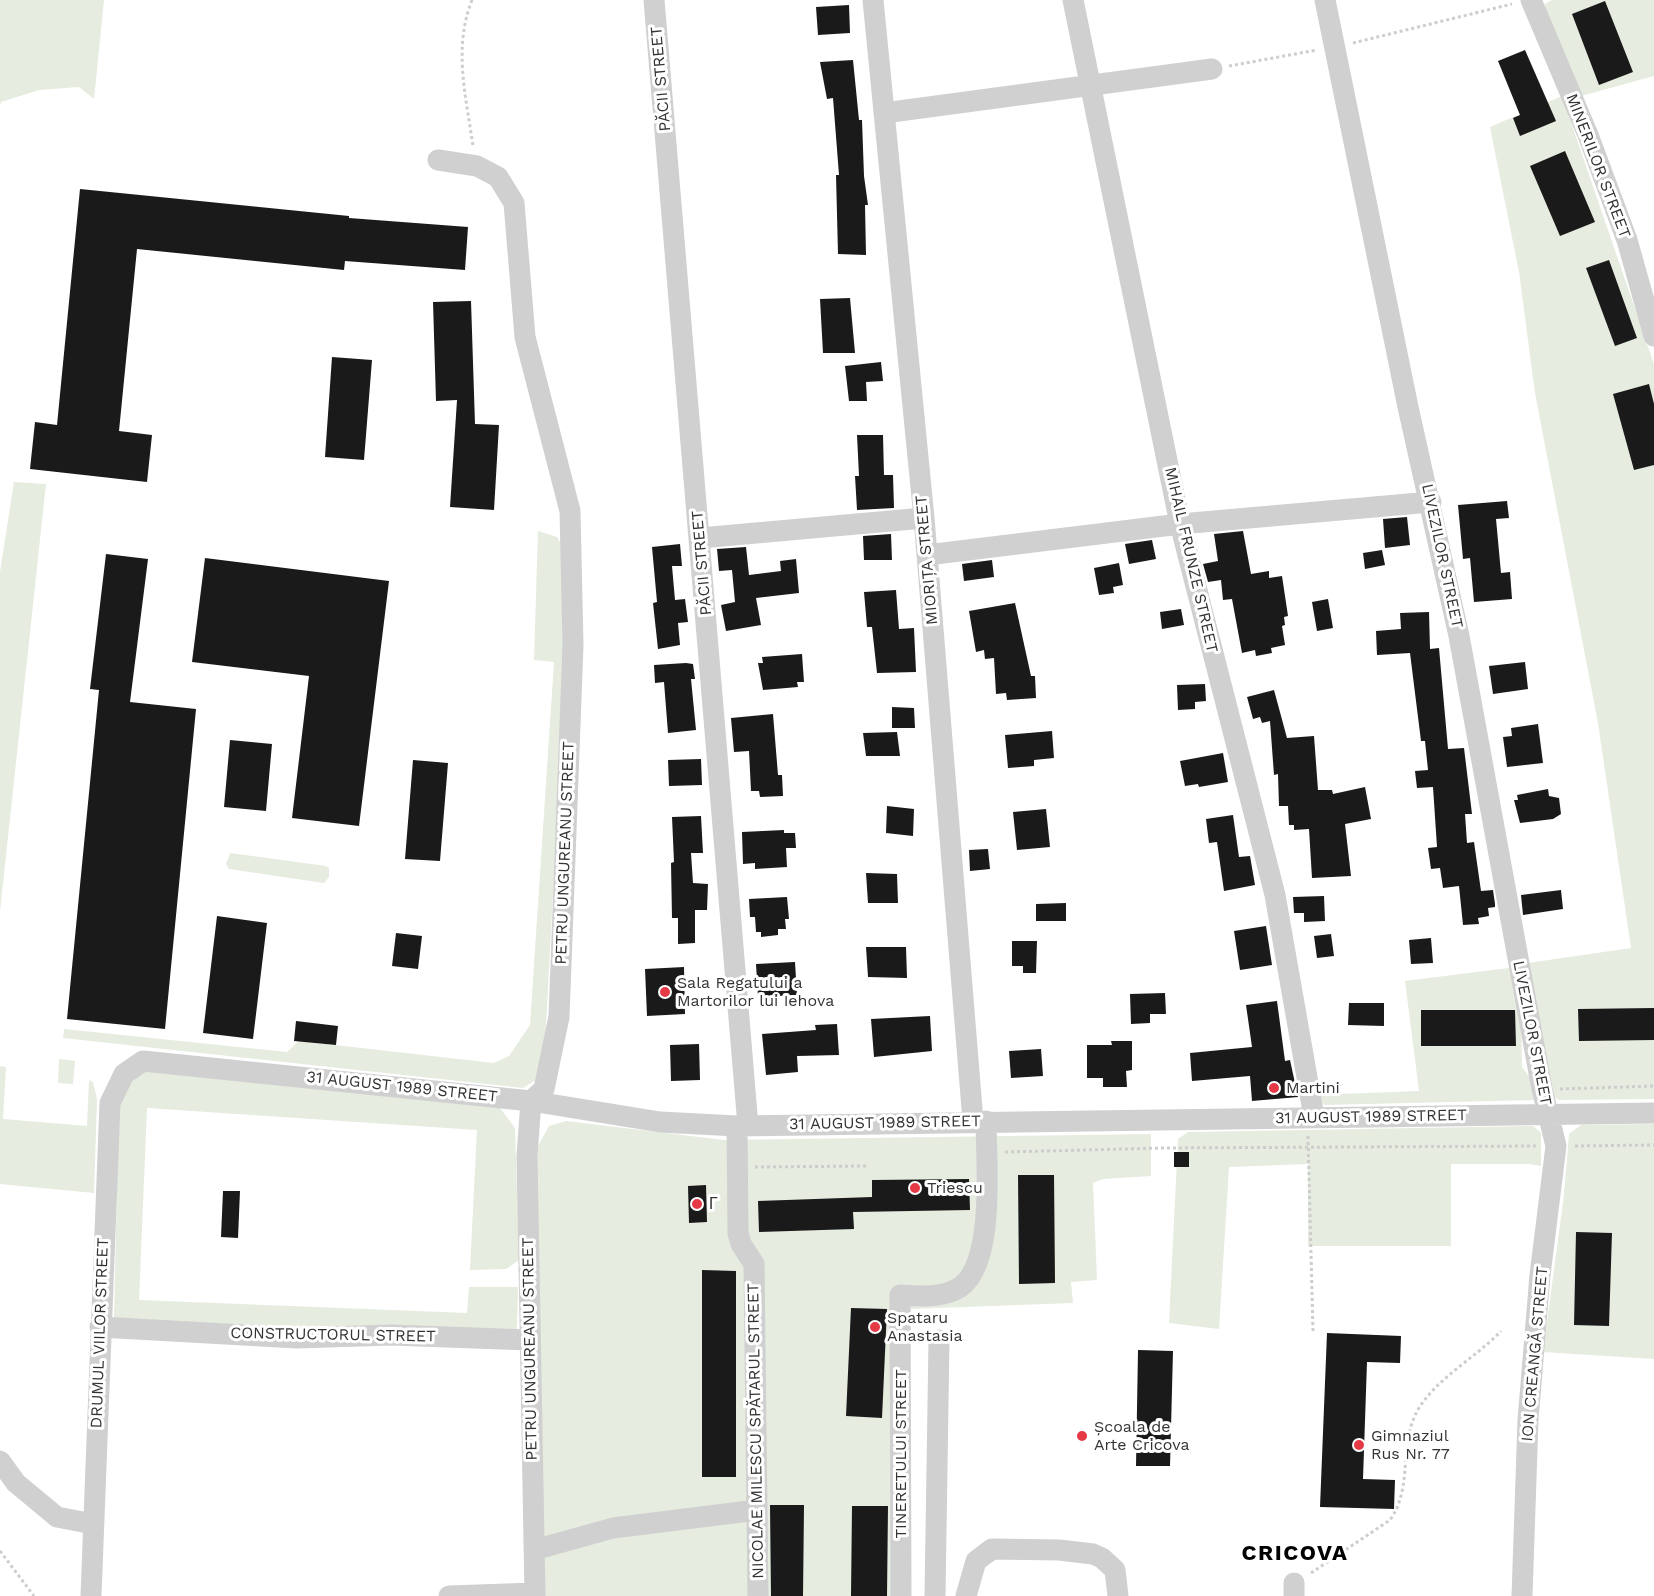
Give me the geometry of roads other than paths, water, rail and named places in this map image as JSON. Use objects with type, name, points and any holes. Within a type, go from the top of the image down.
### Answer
[{"type":"street","name":"PĂCII STREET","points":[[654,0],[700,538],[743,1126]]},
{"type":"street","name":"MIORIȚA STREET","points":[[873,0],[924,519],[979,1121]]},
{"type":"street","name":"MIHAIL FRUNZE STREET","points":[[1073,0],[1120,221],[1180,525],[1272,884],[1311,1117]]},
{"type":"street","name":"LIVEZILOR STREET","points":[[1325,0],[1408,407],[1459,636],[1547,1114]]},
{"type":"street","name":"MINERILOR STREET","points":[[1525,1],[1588,135],[1627,240],[1654,336]]},
{"type":"street","points":[[884,113],[1212,69]]},
{"type":"street","name":"PETRU UNGUREANU STREET","points":[[438,160],[477,166],[498,177],[514,203],[525,337],[570,511],[573,645],[559,1017],[544,1089],[531,1101],[527,1156],[535,1595]]},
{"type":"street","points":[[927,555],[1180,525],[1431,502]]},
{"type":"street","points":[[700,538],[924,519]]},
{"type":"street","name":"31 AUGUST 1989 STREET","points":[[124,1074],[137,1063],[150,1060],[531,1101],[639,1120],[743,1126],[1654,1113]]},
{"type":"street","name":"DRUMUL VIILOR STREET","points":[[91,1596],[110,1103],[124,1074]]},
{"type":"street","name":"ION CREANGĂ STREET","points":[[1522,1596],[1528,1420],[1540,1275],[1557,1146],[1547,1114]]},
{"type":"street","name":"TINERETULUI STREET","points":[[901,1596],[900,1295],[931,1296],[956,1290],[969,1280],[979,1262],[985,1233],[986,1153],[979,1121]]},
{"type":"street","name":"NICOLAE MILESCU SPĂTARUL STREET","points":[[743,1126],[738,1167],[738,1233],[741,1244],[754,1264],[758,1596]]},
{"type":"street","name":"CONSTRUCTORUL STREET","points":[[100,1327],[297,1338],[392,1335],[529,1340]]},
{"type":"street","points":[[935,1596],[939,1340]]},
{"type":"street","points":[[0,1461],[16,1483],[57,1517],[93,1524]]},
{"type":"street","points":[[534,1550],[613,1528],[757,1510]]},
{"type":"street","points":[[966,1596],[976,1561],[992,1549],[1092,1554],[1109,1563],[1115,1570],[1118,1596]]},
{"type":"street","points":[[449,1596],[535,1595]]},
{"type":"place","name":"Sala Regatului a Martorilor lui Iehova","points":[[665,992]]},
{"type":"place","name":"Martini","points":[[1274,1088]]},
{"type":"place","name":"Triescu","points":[[915,1188]]},
{"type":"place","name":"Г","points":[[697,1204]]},
{"type":"place","name":"Spataru Anastasia","points":[[875,1327]]},
{"type":"place","name":"Școala de Arte Cricova","points":[[1082,1436]]},
{"type":"place","name":"Gimnaziul Rus Nr. 77","points":[[1359,1445]]},
{"type":"district","name":"CRICOVA","points":[[1295,1554]]}]
